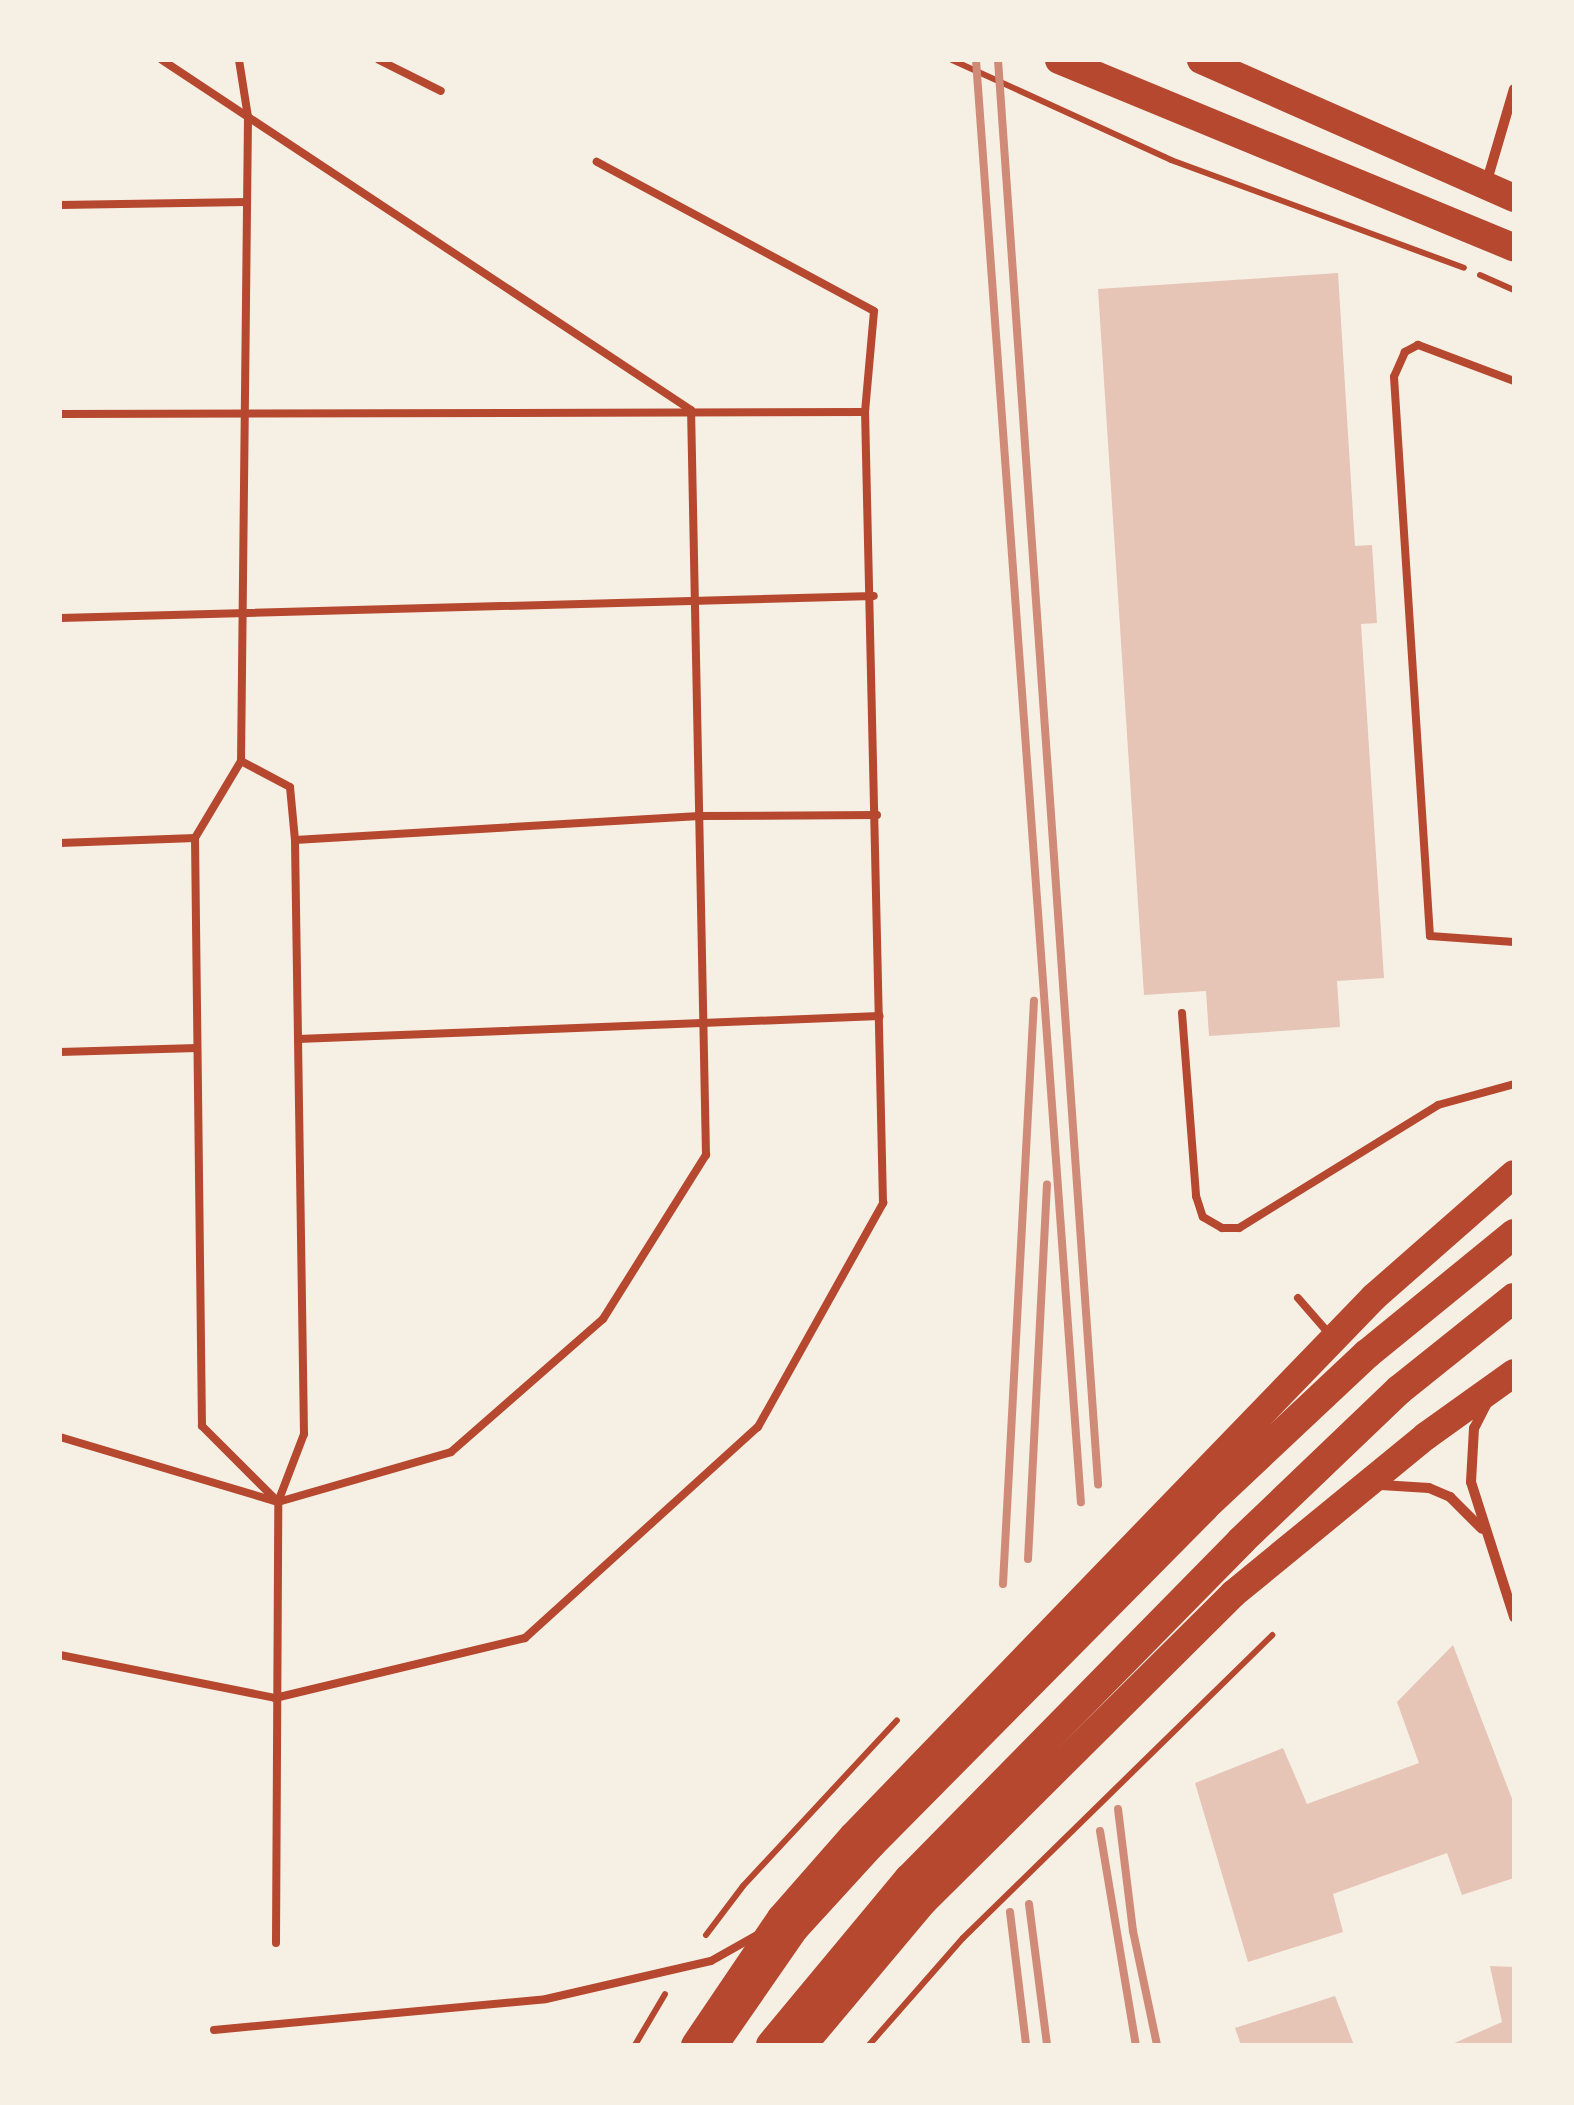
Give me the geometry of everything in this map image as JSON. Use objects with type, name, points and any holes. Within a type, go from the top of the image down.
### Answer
[{"type":"highway","points":[[1059,60],[1514,248]]},
{"type":"highway","points":[[1201,60],[1514,198]]},
{"type":"highway","points":[[695,2045],[781,1918],[930,1754],[1419,1254],[1514,1174]]},
{"type":"highway","points":[[713,2045],[794,1928],[1176,1534],[1367,1354],[1514,1234]]},
{"type":"highway","points":[[771,2045],[908,1878],[1241,1540],[1399,1390],[1514,1298]]},
{"type":"highway","points":[[803,2045],[922,1902],[1233,1594],[1346,1499],[1512,1374]]},
{"type":"street","points":[[1486,184],[1514,89]]},
{"type":"street","points":[[1512,1374],[1487,1404],[1470,1454],[1486,1534],[1514,1616]]},
{"type":"street","points":[[1346,1499],[1370,1487],[1410,1482],[1450,1497],[1486,1534]]},
{"type":"lane","points":[[162,60],[691,410]]},
{"type":"lane","points":[[239,60],[248,117],[241,761],[195,838],[202,1426],[278,1502]]},
{"type":"lane","points":[[378,60],[440,91]]},
{"type":"lane","points":[[60,1654],[275,1698],[524,1638],[758,1427],[883,1203],[874,596],[865,412],[874,311],[597,162]]},
{"type":"lane","points":[[60,206],[247,202]]},
{"type":"lane","points":[[1514,381],[1418,345],[1405,352],[1394,377],[1430,936],[1514,942]]},
{"type":"lane","points":[[60,414],[244,409],[865,412]]},
{"type":"lane","points":[[60,1437],[278,1502],[452,1452],[603,1319],[706,1155],[691,410]]},
{"type":"lane","points":[[60,618],[242,610],[874,596]]},
{"type":"lane","points":[[241,761],[290,788],[295,840],[304,1434],[278,1502],[276,1943]]},
{"type":"lane","points":[[295,840],[699,816],[877,816]]},
{"type":"lane","points":[[60,843],[195,838]]},
{"type":"lane","points":[[1182,1014],[1196,1196],[1203,1217],[1222,1228],[1238,1228],[1438,1104],[1514,1084]]},
{"type":"lane","points":[[298,1039],[880,1016]]},
{"type":"lane","points":[[60,1052],[197,1048]]},
{"type":"lane","points":[[1298,1298],[1334,1339]]},
{"type":"lane","points":[[214,2030],[546,2000],[710,1961],[781,1918]]},
{"type":"path","points":[[952,60],[1172,160],[1514,290]]},
{"type":"path","points":[[869,2045],[963,1938],[1272,1635]]},
{"type":"path","points":[[706,1935],[743,1886],[897,1720]]},
{"type":"path","points":[[635,2045],[666,1992]]},
{"type":"building","points":[[1338,273],[1355,546],[1372,545],[1377,623],[1361,624],[1384,978],[1337,981],[1340,1027],[1209,1036],[1206,991],[1144,995],[1098,289]]},
{"type":"building","points":[[1453,1645],[1514,1804],[1514,1878],[1462,1895],[1447,1853],[1333,1894],[1343,1932],[1248,1962],[1195,1783],[1283,1748],[1307,1804],[1419,1763],[1397,1702]]},
{"type":"building","points":[[1490,1966],[1514,1967],[1514,2045],[1450,2045],[1502,2022]]},
{"type":"building","points":[[1335,1996],[1354,2045],[1241,2045],[1235,2028]]},
{"type":"railway","points":[[976,60],[1081,1502]]},
{"type":"railway","points":[[998,60],[1098,1484]]},
{"type":"railway","points":[[1003,1584],[1034,1001]]},
{"type":"railway","points":[[1028,1559],[1047,1184]]},
{"type":"railway","points":[[1118,1809],[1133,1931],[1157,2045]]},
{"type":"railway","points":[[1100,1831],[1136,2045]]},
{"type":"railway","points":[[1029,1904],[1047,2045]]},
{"type":"railway","points":[[1010,1912],[1026,2045]]}]
